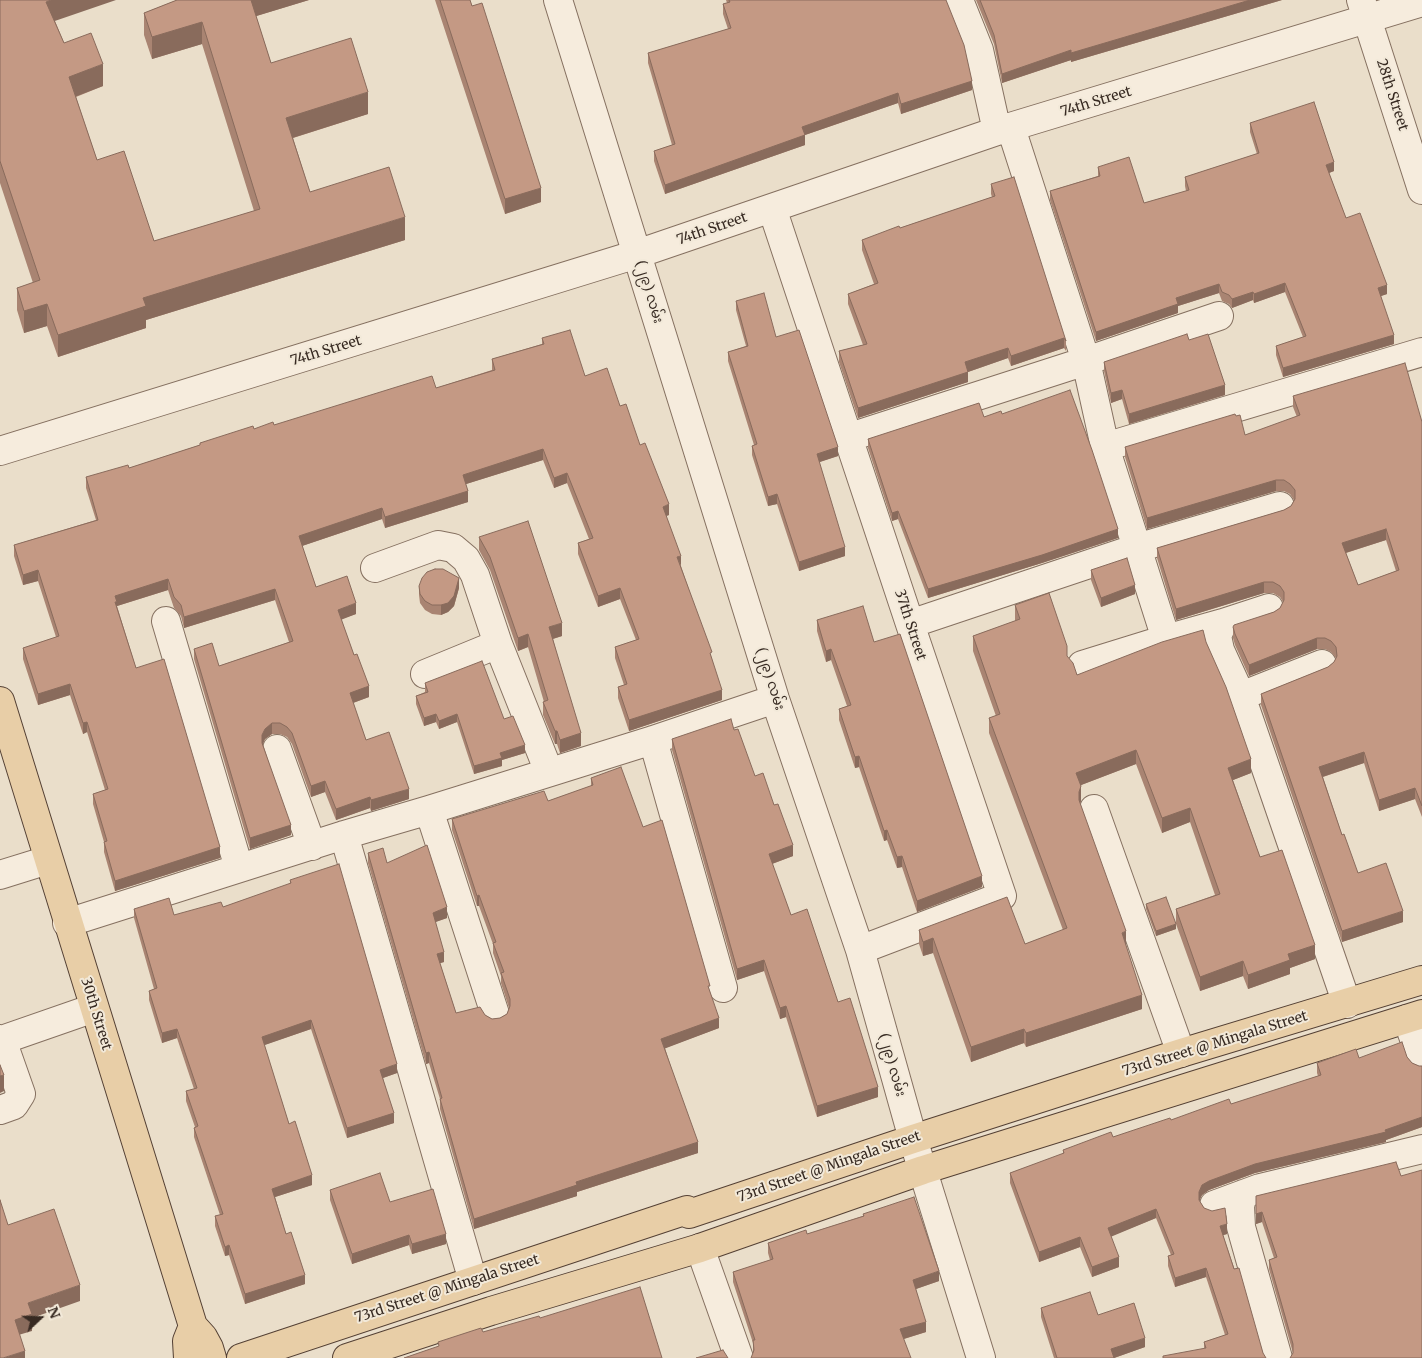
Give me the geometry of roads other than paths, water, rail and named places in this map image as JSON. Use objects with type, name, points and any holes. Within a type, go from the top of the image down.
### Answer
[{"type":"main road","name":"30th Street","points":[[0,701],[193,1326],[203,1337],[212,1358]]},
{"type":"main road","name":"73rd Street @ Mingala Street","points":[[241,1358],[687,1210],[689,1214],[912,1139],[1181,1053],[1422,980]]},
{"type":"main road","points":[[347,1358],[491,1311],[700,1248],[923,1170],[1414,1016]]},
{"type":"main road","points":[[188,1358],[187,1341],[193,1326]]},
{"type":"street","name":"(၂၉) လမ်း","points":[[558,0],[776,699],[860,950],[912,1139],[981,1358]]},
{"type":"street","points":[[960,0],[1086,361],[1105,447],[1166,639]]},
{"type":"street","name":"74th Street","points":[[0,451],[637,254],[1004,129],[1364,10],[1422,2]]},
{"type":"street","name":"28th Street","points":[[1364,10],[1422,190]]},
{"type":"street","name":"37th Street","points":[[772,208],[847,438],[1002,896],[860,950]]},
{"type":"street","points":[[847,438],[1219,316]]},
{"type":"street","points":[[1105,447],[1422,352]]},
{"type":"street","points":[[910,624],[1137,548],[1280,506]]},
{"type":"street","points":[[376,568],[438,545],[453,548],[466,559],[475,575],[498,644],[549,772]]},
{"type":"street","points":[[1082,665],[1269,608]]},
{"type":"street","points":[[166,621],[239,868]]},
{"type":"street","points":[[1223,623],[1217,636],[1220,650],[1241,696],[1347,1004]]},
{"type":"street","points":[[425,674],[498,644]]},
{"type":"street","points":[[1241,696],[1322,664]]},
{"type":"street","points":[[67,922],[652,740],[776,699]]},
{"type":"street","points":[[652,740],[723,988]]},
{"type":"street","points":[[278,749],[312,846]]},
{"type":"street","points":[[1094,809],[1181,1053]]},
{"type":"street","points":[[429,810],[495,1014]]},
{"type":"street","points":[[344,835],[473,1281]]},
{"type":"street","points":[[0,875],[48,860]]},
{"type":"street","points":[[0,1110],[14,1105],[21,1094],[1,1039],[94,1008]]},
{"type":"street","points":[[1414,1016],[1422,1061]]},
{"type":"street","points":[[1214,1205],[1260,1188],[1422,1149]]},
{"type":"street","points":[[1243,1194],[1240,1206],[1241,1227],[1278,1358]]},
{"type":"street","points":[[700,1248],[739,1358]]}]
